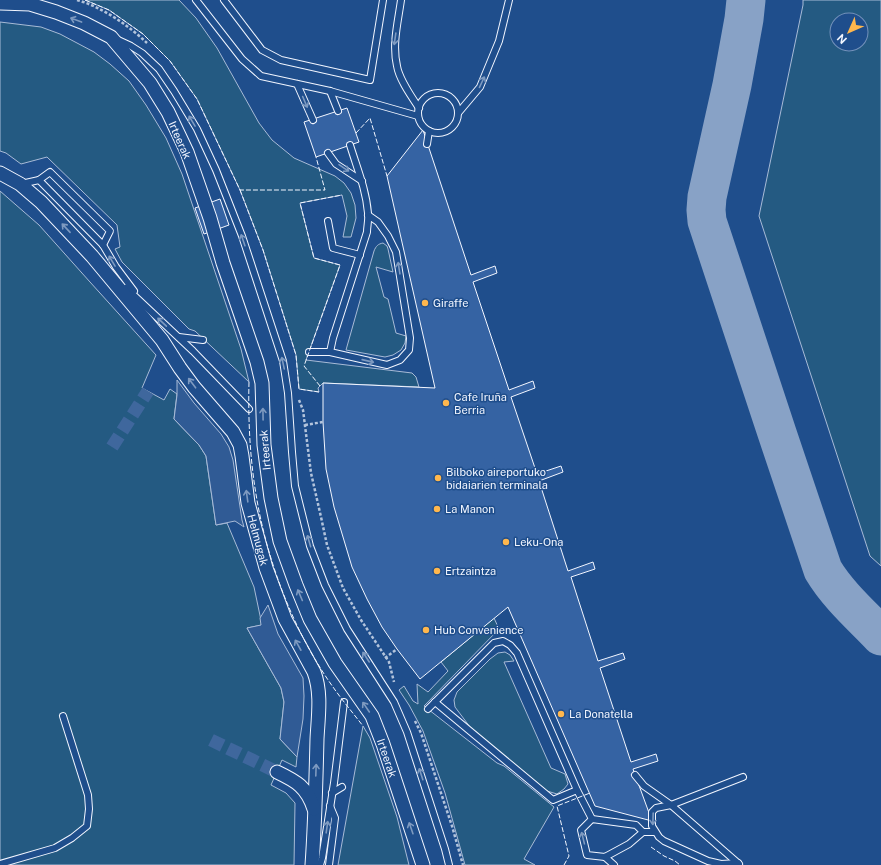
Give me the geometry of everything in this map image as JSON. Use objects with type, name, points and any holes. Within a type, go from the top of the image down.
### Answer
[{"type":"street","points":[[8,0],[30,4],[56,12],[84,23],[111,37]]},
{"type":"street","points":[[0,3],[30,4]]},
{"type":"street","name":"Irteerak","points":[[111,37],[150,83],[168,112],[187,152],[257,362],[262,383],[264,445],[271,498],[280,541],[310,619],[334,663],[372,716],[383,744],[423,865]]},
{"type":"street","name":"Helmugak","points":[[0,173],[20,184],[41,202],[92,256],[162,340],[180,368],[232,432],[240,446],[248,503],[266,568],[285,619],[317,680],[318,703],[312,865]]},
{"type":"street","points":[[277,772],[294,780],[306,791],[315,813]]},
{"type":"lane","points":[[196,0],[242,59],[261,76],[330,91],[418,116]]},
{"type":"lane","points":[[224,0],[262,50],[282,60],[370,80],[383,0]]},
{"type":"lane","points":[[401,0],[394,47],[397,67],[407,90],[419,108]]},
{"type":"lane","points":[[458,112],[480,87],[499,41],[509,0]]},
{"type":"lane","points":[[111,37],[142,53],[159,70],[174,90],[197,129],[216,170],[242,236],[283,361],[288,393],[295,486],[310,546],[325,586],[347,629],[394,702],[408,732],[445,849],[448,865]]},
{"type":"lane","points":[[297,84],[313,120]]},
{"type":"lane","points":[[330,91],[338,111]]},
{"type":"lane","points":[[440,92],[450,96],[456,103],[458,112],[456,122],[453,126],[440,133],[429,131],[420,122],[418,116],[419,108],[423,99],[431,94],[440,92]]},
{"type":"lane","points":[[427,144],[429,131]]},
{"type":"lane","points":[[330,352],[333,338],[367,232],[368,215],[362,181],[350,145]]},
{"type":"lane","points":[[328,153],[336,164],[362,181]]},
{"type":"lane","points":[[20,184],[39,180],[50,172],[110,231],[103,245]]},
{"type":"lane","points":[[39,180],[103,245],[116,267],[143,304]]},
{"type":"lane","points":[[309,352],[330,352],[388,365],[400,360],[409,350],[410,338],[396,252],[388,236],[378,222],[368,215]]},
{"type":"lane","points":[[328,221],[332,248],[360,255]]},
{"type":"lane","points":[[92,256],[179,337],[249,409]]},
{"type":"lane","points":[[179,337],[203,340]]},
{"type":"lane","points":[[428,709],[494,644],[503,641],[510,645],[517,653],[577,790],[592,819]]},
{"type":"lane","points":[[320,865],[332,793],[344,702]]},
{"type":"lane","points":[[435,702],[553,800],[577,790]]},
{"type":"lane","points":[[0,864],[55,848],[72,838],[87,826],[89,809],[88,795],[63,716]]},
{"type":"lane","points":[[635,775],[644,786],[671,806],[739,864]]},
{"type":"lane","points":[[739,864],[721,864],[708,861],[664,841],[655,832],[652,826],[652,812],[656,808],[671,806],[743,777]]},
{"type":"lane","points":[[332,793],[342,787]]},
{"type":"lane","points":[[329,865],[335,818],[330,805]]},
{"type":"lane","points":[[592,819],[636,825],[643,832]]},
{"type":"lane","points":[[592,819],[581,830],[587,855],[605,857],[629,844],[643,832],[655,832]]},
{"type":"lane","points":[[605,857],[614,865]]},
{"type":"path","points":[[305,425],[323,422]]},
{"type":"path","points":[[385,658],[397,649]]},
{"type":"shaded area","points":[[85,0],[179,0],[196,18],[217,48],[259,123],[272,140],[294,158],[335,176],[344,183],[351,193],[355,205],[356,218],[351,237],[343,237],[347,216],[342,195],[300,203],[314,258],[340,265],[306,360],[412,373],[416,377],[419,387],[323,383],[318,388],[319,392],[299,389],[296,355],[263,250],[240,190],[197,99],[170,61],[143,34],[109,10]]},
{"type":"shaded area","points":[[803,0],[881,0],[881,566],[870,556],[759,216]]},
{"type":"shaded area","points":[[0,22],[41,27],[60,34],[94,52],[129,81],[146,105],[166,138],[182,174],[241,349],[249,382],[195,331],[189,329],[122,262],[115,249],[120,247],[117,225],[47,157],[21,164],[6,153],[0,151]]},
{"type":"shaded area","points":[[0,191],[39,225],[156,355],[142,388],[164,400],[170,389],[177,394],[174,419],[199,445],[206,456],[216,525],[227,523],[254,587],[262,625],[247,628],[281,688],[284,702],[280,739],[297,757],[296,767],[282,760],[271,785],[286,793],[295,803],[294,865],[0,865]]},
{"type":"shaded area","points":[[383,243],[387,246],[393,272],[376,267],[384,297],[388,299],[396,333],[406,336],[405,343],[401,350],[393,355],[385,357],[346,350],[374,251],[377,246]]},
{"type":"shaded area","points":[[177,380],[194,403],[221,434],[229,447],[233,460],[244,527],[235,521],[216,525],[206,456],[199,445],[174,419]]},
{"type":"shaded area","points":[[268,605],[278,634],[303,678],[303,719],[297,757],[280,739],[284,702],[281,688],[247,628],[261,625],[260,618]]},
{"type":"shaded area","points":[[494,618],[499,629],[424,706],[497,763],[504,766],[554,807],[524,859],[535,865],[465,865],[445,793],[423,731],[399,690],[404,686],[413,701],[418,704],[417,684],[428,692],[448,671],[441,662]]},
{"type":"shaded area","points":[[505,652],[510,655],[514,661],[504,662],[551,768],[565,774],[568,784],[557,794],[547,791],[470,727],[455,707],[454,700],[457,692],[490,659],[498,653]]},
{"type":"shaded area","points":[[363,726],[370,738],[397,817],[409,865],[338,865]]},
{"type":"building","points":[[347,108],[359,142],[316,157],[304,122]]},
{"type":"building","name":"Bilboko aireportuko bidaiarien terminala","points":[[423,130],[471,275],[495,266],[497,273],[473,282],[509,390],[533,381],[535,388],[511,397],[537,474],[561,466],[563,472],[539,481],[568,571],[593,562],[595,569],[571,577],[598,661],[623,653],[625,659],[600,668],[631,762],[656,754],[658,761],[633,769],[652,821],[595,806],[508,607],[420,679],[382,627],[352,567],[334,507],[326,469],[323,422],[323,383],[435,388],[387,176]]},
{"type":"building","points":[[220,199],[229,225],[204,234],[195,208]]},
{"type":"taxiway","points":[[746,0],[732,85],[707,197],[707,221],[823,570],[843,596],[881,636]]},
{"type":"tunnel","points":[[112,447],[148,391]]},
{"type":"tunnel","points":[[211,740],[277,772]]},
{"type":"fence","points":[[85,0],[109,10],[143,34],[170,61],[197,99],[240,190],[325,190],[316,157]]},
{"type":"fence","points":[[356,133],[370,118],[387,176]]},
{"type":"fence","points":[[240,190],[263,250],[296,355],[299,389],[319,392]]},
{"type":"fence","points":[[320,386],[304,366],[340,265],[314,258],[300,203],[342,195]]},
{"type":"fence","points":[[249,382],[250,441],[253,471],[257,500],[268,549],[285,598],[307,644],[333,687],[363,726]]},
{"type":"fence","points":[[564,865],[569,856],[557,806],[590,793]]},
{"type":"fence","points":[[651,847],[680,865]]},
{"type":"place","name":"Giraffe","points":[[425,303]]},
{"type":"place","name":"Cafe Iruña Berria","points":[[446,403]]},
{"type":"place","name":"Bilboko aireportuko bidaiarien terminala","points":[[438,478]]},
{"type":"place","name":"La Manon","points":[[437,509]]},
{"type":"place","name":"Leku-Ona","points":[[506,542]]},
{"type":"place","name":"Ertzaintza","points":[[437,571]]},
{"type":"place","name":"Hub Convenience","points":[[426,630]]},
{"type":"place","name":"La Donatella","points":[[561,714]]}]
